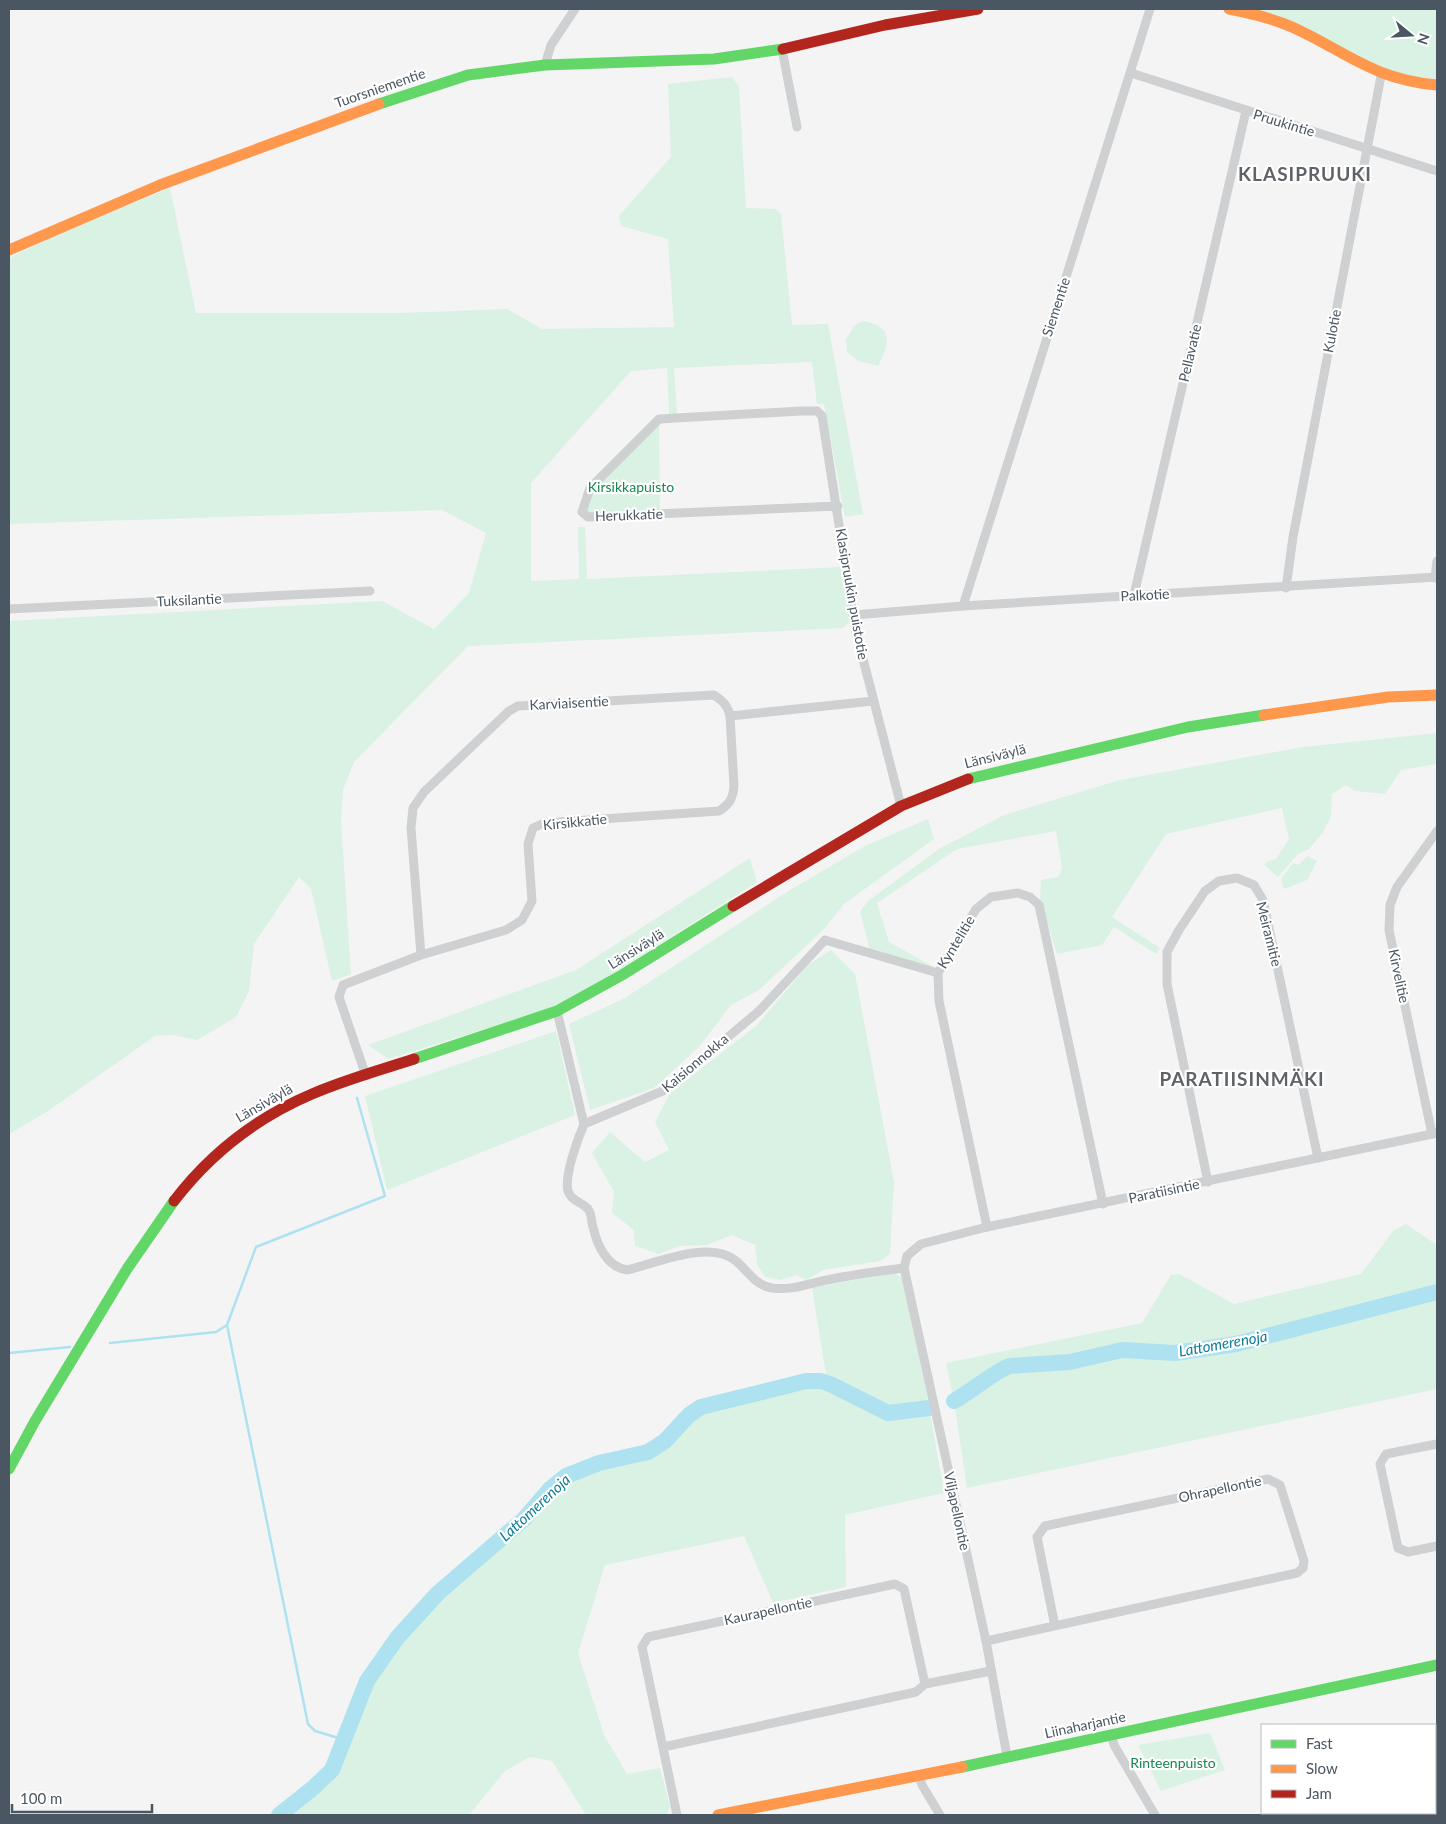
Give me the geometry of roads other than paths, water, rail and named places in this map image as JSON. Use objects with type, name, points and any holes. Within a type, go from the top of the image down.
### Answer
[{"type":"main road","name":"Tuorsniementie","points":[[9,250],[160,185],[352,113],[468,75],[545,65],[687,61],[782,49],[885,26],[978,9]]},
{"type":"main road","points":[[1229,9],[1272,20],[1301,32],[1381,76],[1412,83],[1437,85]]},
{"type":"main road","name":"Länsiväylä","points":[[9,1469],[134,1257],[180,1192],[204,1165],[234,1138],[281,1107],[312,1093],[556,1011],[622,975],[759,890],[901,806],[962,780],[989,772],[1188,726],[1388,697],[1437,695]]},
{"type":"main road","name":"Liinaharjantie","points":[[718,1815],[740,1813],[919,1776],[1437,1665]]},
{"type":"street","points":[[545,65],[550,45],[575,9]]},
{"type":"street","name":"Siementie","points":[[963,606],[1150,9]]},
{"type":"street","points":[[782,49],[797,127]]},
{"type":"street","name":"Pruukintie","points":[[1131,72],[1246,111],[1437,171]]},
{"type":"street","name":"Kulotie","points":[[1286,588],[1366,148],[1381,76]]},
{"type":"street","name":"Pellavatie","points":[[1134,595],[1246,111]]},
{"type":"street","name":"Klasipruukin puistotie","points":[[817,411],[822,416],[838,506],[854,615],[873,701],[901,806]]},
{"type":"street","name":"Herukkatie","points":[[817,411],[659,419],[590,488],[582,512],[588,517],[838,506]]},
{"type":"street","points":[[1436,578],[1437,561]]},
{"type":"street","name":"Palkotie","points":[[854,615],[1134,595],[1286,588],[1436,578]]},
{"type":"street","name":"Tuksilantie","points":[[9,610],[370,591]]},
{"type":"street","name":"Karviaisentie","points":[[421,956],[411,828],[413,808],[424,792],[509,711],[518,706],[714,695],[729,708],[730,716]]},
{"type":"street","points":[[730,716],[873,701]]},
{"type":"street","name":"Kirsikkatie","points":[[366,1076],[343,1008],[340,992],[346,982],[421,956],[506,930],[522,920],[532,902],[528,844],[533,828],[544,823],[719,811],[728,805],[733,796],[734,786],[730,716]]},
{"type":"street","name":"Kirvelitie","points":[[1435,1133],[1389,930],[1390,905],[1398,888],[1437,831]]},
{"type":"street","name":"Meiramitie","points":[[1208,1182],[1167,984],[1167,952],[1205,891],[1219,881],[1237,878],[1254,886],[1263,900],[1318,1158]]},
{"type":"street","name":"Kyntelitie","points":[[987,1227],[939,1001],[938,973],[976,909],[991,897],[1018,893],[1030,896],[1039,905],[1103,1204]]},
{"type":"street","name":"Kaisionnokka","points":[[584,1124],[665,1090],[759,1011],[825,940],[938,973]]},
{"type":"street","points":[[556,1011],[584,1124],[578,1136],[569,1174],[568,1191],[572,1198],[589,1210],[597,1240],[607,1260],[619,1269],[626,1270],[705,1251],[715,1252],[726,1254],[754,1280],[763,1286],[773,1288],[800,1287],[831,1279],[904,1268]]},
{"type":"street","name":"Paratiisintie","points":[[904,1268],[906,1256],[921,1244],[987,1227],[1435,1133]]},
{"type":"street","name":"Viljapellontie","points":[[904,1268],[986,1641],[1007,1756]]},
{"type":"street","points":[[1437,1444],[1386,1454],[1380,1464],[1398,1548],[1408,1552],[1437,1546]]},
{"type":"street","name":"Ohrapellontie","points":[[986,1641],[1296,1574],[1303,1568],[1304,1561],[1280,1485],[1268,1479],[1045,1526],[1037,1537],[1055,1626]]},
{"type":"street","name":"Kaurapellontie","points":[[677,1815],[642,1647],[648,1637],[895,1584],[904,1589],[925,1684]]},
{"type":"street","points":[[663,1747],[916,1692],[925,1684],[991,1671]]},
{"type":"street","points":[[1111,1734],[1114,1745],[1155,1815]]},
{"type":"street","points":[[919,1776],[922,1785],[940,1815]]},
{"type":"waterway","points":[[110,1343],[216,1332],[227,1325],[256,1247],[385,1196],[357,1098]]},
{"type":"waterway","name":"Lattomerenoja","points":[[954,1401],[1010,1366],[1070,1362],[1122,1350],[1175,1353],[1236,1344],[1437,1292]]},
{"type":"waterway","points":[[227,1325],[308,1724],[315,1731],[345,1740]]},
{"type":"waterway","points":[[9,1353],[70,1347]]},
{"type":"waterway","name":"Lattomerenoja","points":[[279,1815],[332,1770],[367,1681],[397,1638],[438,1593],[524,1519],[550,1489],[566,1476],[599,1463],[648,1452],[665,1441],[689,1415],[701,1407],[806,1381],[821,1381],[830,1384],[888,1413],[929,1408]]},
{"type":"district","name":"KLASIPRUUKI","points":[[1305,174]]},
{"type":"district","name":"PARATIISINMÄKI","points":[[1242,1079]]},
{"type":"park label","name":"Kirsikkapuisto","points":[[631,487]]},
{"type":"park label","name":"Rinteenpuisto","points":[[1173,1763]]}]
